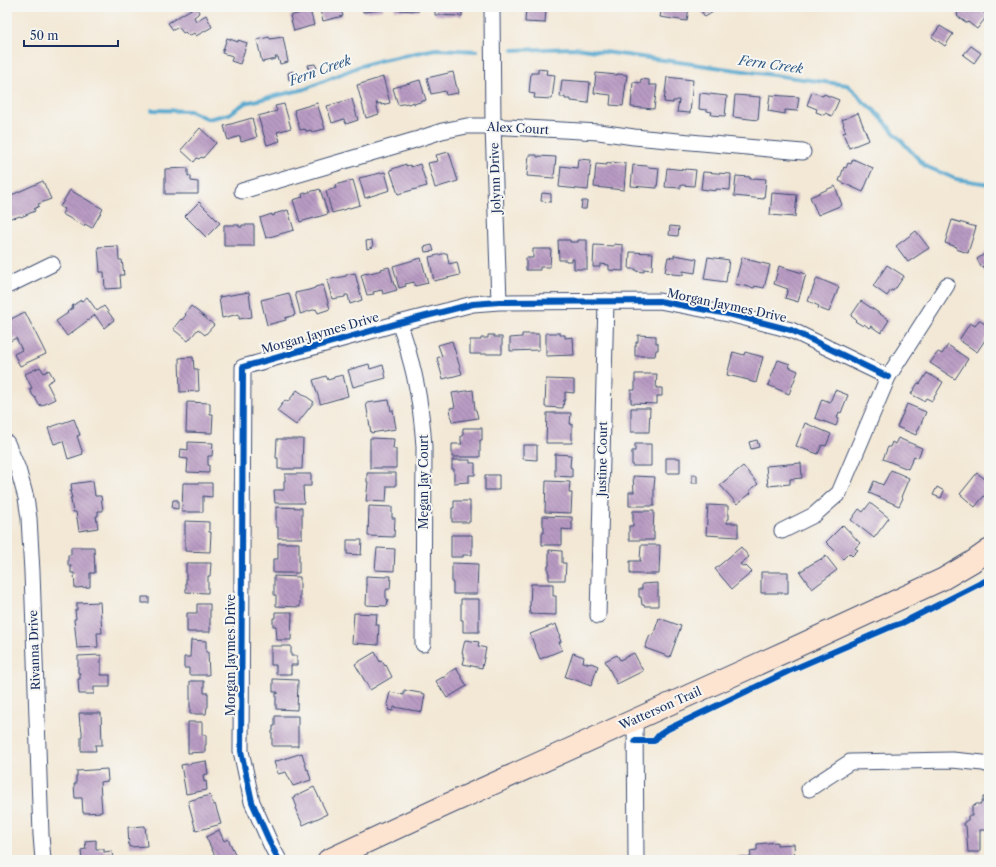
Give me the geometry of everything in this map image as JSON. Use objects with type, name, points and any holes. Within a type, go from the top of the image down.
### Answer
[{"type":"main road","name":"Watterson Trail","points":[[328,860],[943,579],[989,550]]},
{"type":"street","name":"Jolynn Drive","points":[[492,7],[493,126],[499,302]]},
{"type":"street","name":"Alex Court","points":[[242,191],[442,131],[467,126],[599,132],[634,138],[803,152]]},
{"type":"street","points":[[7,286],[52,264]]},
{"type":"street","points":[[782,532],[814,515],[839,493],[888,377],[947,285]]},
{"type":"street","name":"Justine Court","points":[[598,616],[606,301]]},
{"type":"street","name":"Morgan Jaymes Drive","points":[[279,860],[252,802],[241,751],[243,367],[473,304],[499,302],[659,301],[734,315],[790,330],[888,377]]},
{"type":"street","name":"Megan Jay Court","points":[[400,323],[410,356],[419,398],[424,447],[423,644]]},
{"type":"street","name":"Rivanna Drive","points":[[7,443],[18,469],[26,498],[29,518],[40,835],[43,860]]},
{"type":"street","points":[[635,719],[636,860]]},
{"type":"street","points":[[809,789],[850,762],[952,760],[989,764]]},
{"type":"building","points":[[319,7],[340,7],[343,16],[323,21]]},
{"type":"building","points":[[362,7],[383,7],[383,10],[363,12]]},
{"type":"building","points":[[395,7],[419,7],[419,11],[395,10]]},
{"type":"building","points":[[435,7],[462,7],[462,16],[435,15]]},
{"type":"building","points":[[526,7],[546,7],[545,23],[525,22]]},
{"type":"building","points":[[662,7],[689,7],[687,21],[660,17]]},
{"type":"building","points":[[699,7],[721,7],[705,17]]},
{"type":"building","points":[[962,7],[979,7],[978,8],[987,16],[977,29],[957,16]]},
{"type":"building","points":[[193,8],[197,9],[199,12],[194,17],[196,21],[206,15],[212,27],[196,36],[194,33],[189,36],[185,32],[183,33],[179,27],[173,30],[168,23]]},
{"type":"building","points":[[310,10],[314,25],[294,31],[290,16]]},
{"type":"building","points":[[940,26],[953,34],[945,46],[932,37]]},
{"type":"building","points":[[269,37],[270,39],[283,37],[288,62],[280,64],[278,57],[275,57],[276,59],[262,62],[257,40]]},
{"type":"building","points":[[227,38],[238,42],[238,40],[247,43],[240,64],[231,61],[233,56],[222,53]]},
{"type":"building","points":[[971,46],[981,53],[974,63],[963,55]]},
{"type":"building","points":[[315,64],[317,68],[309,70],[308,65]]},
{"type":"building","points":[[538,69],[547,70],[546,74],[555,75],[552,99],[534,98],[535,94],[529,93],[531,73],[538,73]]},
{"type":"building","points":[[293,71],[295,79],[289,80],[288,73]]},
{"type":"building","points":[[453,72],[458,93],[446,95],[445,91],[431,94],[427,78]]},
{"type":"building","points":[[596,73],[627,75],[623,106],[610,105],[611,95],[594,93]]},
{"type":"building","points":[[383,77],[390,103],[381,105],[381,103],[376,103],[379,114],[366,118],[357,85]]},
{"type":"building","points":[[667,77],[693,80],[690,113],[677,112],[679,100],[673,101],[673,103],[664,102]]},
{"type":"building","points":[[641,79],[649,80],[649,85],[657,85],[654,109],[631,107],[633,82],[640,83]]},
{"type":"building","points":[[420,80],[426,100],[414,104],[414,102],[398,105],[393,88]]},
{"type":"building","points":[[562,80],[590,82],[588,103],[571,101],[571,99],[560,97]]},
{"type":"building","points":[[812,92],[823,96],[824,94],[839,100],[832,116],[825,113],[824,115],[816,112],[817,109],[807,105]]},
{"type":"building","points":[[700,93],[727,96],[725,116],[711,115],[712,112],[699,109]]},
{"type":"building","points":[[735,95],[760,97],[758,120],[733,117]]},
{"type":"building","points":[[770,95],[799,97],[797,111],[785,110],[785,114],[768,111]]},
{"type":"building","points":[[352,99],[358,120],[346,124],[344,119],[332,123],[327,106]]},
{"type":"building","points":[[317,103],[325,129],[312,132],[311,130],[306,131],[305,129],[300,130],[294,110]]},
{"type":"building","points":[[284,104],[291,128],[277,132],[280,141],[267,145],[258,116],[277,111],[275,106]]},
{"type":"building","points":[[858,113],[869,140],[849,148],[843,133],[846,132],[842,120]]},
{"type":"building","points":[[252,118],[257,137],[241,142],[240,136],[228,140],[224,126]]},
{"type":"building","points":[[200,128],[216,143],[203,158],[197,158],[194,162],[181,150]]},
{"type":"building","points":[[449,152],[458,181],[435,188],[428,163],[438,161],[436,155]]},
{"type":"building","points":[[529,155],[537,155],[537,157],[556,157],[554,178],[527,176]]},
{"type":"building","points":[[578,159],[591,160],[588,190],[559,187],[561,166],[577,168]]},
{"type":"building","points":[[853,159],[873,168],[863,192],[839,181],[844,167],[846,168],[848,163],[851,164]]},
{"type":"building","points":[[612,162],[626,164],[624,190],[594,187],[596,164],[607,165],[607,163],[611,164]]},
{"type":"building","points":[[406,164],[406,166],[410,165],[411,167],[420,164],[427,186],[398,194],[390,170]]},
{"type":"building","points":[[633,165],[659,168],[657,188],[631,186]]},
{"type":"building","points":[[188,168],[188,176],[191,176],[191,181],[198,182],[198,194],[165,194],[165,169]]},
{"type":"building","points":[[667,168],[696,170],[694,186],[681,185],[681,188],[665,187]]},
{"type":"building","points":[[385,172],[390,190],[365,198],[359,178]]},
{"type":"building","points":[[703,172],[731,174],[730,190],[716,189],[716,191],[701,189]]},
{"type":"building","points":[[736,176],[750,177],[750,179],[766,179],[764,199],[734,196]]},
{"type":"building","points":[[353,180],[360,205],[332,213],[326,191],[336,188],[335,185]]},
{"type":"building","points":[[43,181],[51,199],[38,204],[39,206],[34,209],[35,211],[21,217],[13,217],[7,220],[7,197]]},
{"type":"building","points":[[835,186],[842,205],[818,215],[810,197]]},
{"type":"building","points":[[320,189],[328,214],[300,222],[293,200],[303,197],[302,194]]},
{"type":"building","points":[[70,190],[103,209],[92,228],[85,224],[84,226],[62,214],[65,209],[60,207]]},
{"type":"building","points":[[542,193],[551,194],[551,202],[541,201]]},
{"type":"building","points":[[772,193],[797,195],[795,217],[770,215]]},
{"type":"building","points":[[582,201],[587,201],[586,209],[581,209]]},
{"type":"building","points":[[199,202],[220,223],[206,237],[185,216]]},
{"type":"building","points":[[288,210],[294,230],[266,238],[260,218],[272,214],[272,216]]},
{"type":"building","points":[[952,220],[976,227],[968,253],[945,243]]},
{"type":"building","points":[[224,225],[239,225],[239,227],[242,227],[242,225],[254,225],[254,246],[224,246]]},
{"type":"building","points":[[670,226],[679,227],[678,236],[669,235]]},
{"type":"building","points":[[916,231],[929,248],[908,262],[896,246]]},
{"type":"building","points":[[372,240],[373,247],[367,249],[366,241]]},
{"type":"building","points":[[558,240],[578,242],[578,240],[587,240],[587,269],[574,269],[574,259],[572,259],[572,261],[559,260]]},
{"type":"building","points":[[614,244],[623,245],[623,271],[609,270],[609,265],[600,264],[600,267],[593,267],[594,245],[614,246]]},
{"type":"building","points":[[432,245],[434,251],[425,252],[424,247]]},
{"type":"building","points":[[118,246],[119,260],[122,260],[124,275],[120,275],[121,288],[105,289],[104,272],[100,272],[98,247]]},
{"type":"building","points":[[533,249],[551,249],[550,267],[540,267],[540,270],[526,270],[526,258],[533,258]]},
{"type":"building","points":[[989,251],[989,271],[987,272],[983,266],[981,267],[977,259]]},
{"type":"building","points":[[630,252],[653,253],[652,270],[644,269],[644,272],[636,271],[636,269],[629,269]]},
{"type":"building","points":[[447,253],[449,264],[457,262],[460,275],[434,281],[429,257]]},
{"type":"building","points":[[674,255],[697,259],[695,273],[683,271],[683,275],[665,272],[668,257],[674,258]]},
{"type":"building","points":[[708,257],[729,260],[726,282],[704,279]]},
{"type":"building","points":[[742,257],[770,265],[764,288],[755,286],[754,288],[735,284]]},
{"type":"building","points":[[421,258],[428,283],[415,286],[414,282],[405,284],[406,286],[399,288],[393,266]]},
{"type":"building","points":[[887,265],[904,276],[896,288],[893,291],[891,290],[887,296],[873,286]]},
{"type":"building","points":[[779,266],[806,274],[798,302],[785,298],[788,289],[774,284]]},
{"type":"building","points":[[389,267],[397,290],[383,294],[382,290],[373,292],[374,294],[367,295],[361,275]]},
{"type":"building","points":[[355,273],[362,300],[350,304],[348,295],[345,295],[345,297],[332,299],[327,280]]},
{"type":"building","points":[[817,278],[839,287],[829,312],[818,308],[819,306],[808,301]]},
{"type":"building","points":[[323,285],[330,309],[318,313],[316,309],[300,314],[295,293]]},
{"type":"building","points":[[249,292],[252,317],[239,319],[239,314],[222,318],[219,297]]},
{"type":"building","points":[[289,293],[295,315],[285,318],[286,320],[267,325],[261,300]]},
{"type":"building","points":[[87,297],[97,311],[104,306],[114,320],[104,328],[95,315],[67,336],[56,321],[68,313],[67,312],[73,308],[72,306]]},
{"type":"building","points":[[861,301],[889,320],[881,333],[871,326],[869,328],[864,324],[863,326],[855,321],[856,320],[851,316]]},
{"type":"building","points":[[191,306],[214,325],[205,335],[198,329],[188,341],[173,329],[186,315],[185,314]]},
{"type":"building","points":[[25,312],[46,354],[20,366],[14,354],[22,350],[16,338],[8,342],[7,327],[10,326],[7,321]]},
{"type":"building","points":[[979,320],[989,327],[989,334],[977,352],[959,340],[970,323],[975,326]]},
{"type":"building","points":[[546,333],[560,333],[560,335],[565,335],[565,338],[573,337],[574,355],[546,356]]},
{"type":"building","points":[[522,334],[539,334],[539,350],[510,351],[510,338],[522,337]]},
{"type":"building","points":[[488,335],[502,337],[502,354],[470,354],[470,340],[481,340],[481,338],[488,338]]},
{"type":"building","points":[[638,335],[656,336],[658,350],[656,350],[655,356],[635,356],[635,346],[636,342],[638,342]]},
{"type":"building","points":[[452,341],[462,374],[443,379],[437,358],[442,356],[438,345]]},
{"type":"building","points":[[948,345],[968,359],[955,379],[930,363],[938,352],[942,354]]},
{"type":"building","points":[[733,352],[744,355],[745,352],[763,357],[756,383],[727,375]]},
{"type":"building","points":[[193,357],[194,369],[198,369],[199,391],[180,392],[179,358]]},
{"type":"building","points":[[778,360],[790,364],[789,367],[798,371],[789,394],[768,385]]},
{"type":"building","points":[[369,364],[370,369],[383,365],[386,378],[353,387],[348,370]]},
{"type":"building","points":[[40,367],[44,373],[49,370],[54,379],[47,383],[55,399],[41,406],[29,389],[32,388],[25,374]]},
{"type":"building","points":[[927,373],[943,382],[932,401],[926,398],[924,401],[911,394]]},
{"type":"building","points":[[635,374],[657,374],[656,388],[662,388],[662,396],[657,396],[657,404],[631,403],[631,390],[635,390]]},
{"type":"building","points":[[343,375],[348,396],[320,404],[313,380],[326,376],[328,380]]},
{"type":"building","points":[[546,379],[574,380],[574,393],[565,392],[563,408],[545,407]]},
{"type":"building","points":[[297,390],[314,402],[296,425],[277,411],[285,400],[288,402]]},
{"type":"building","points":[[473,390],[475,410],[478,418],[452,422],[450,408],[455,407],[452,393]]},
{"type":"building","points":[[835,390],[848,395],[841,413],[839,412],[837,418],[839,418],[836,426],[815,418],[822,399],[830,402]]},
{"type":"building","points":[[389,400],[391,411],[393,410],[396,429],[371,433],[366,403]]},
{"type":"building","points":[[187,402],[210,403],[210,414],[213,414],[212,433],[186,432]]},
{"type":"building","points":[[907,404],[926,412],[916,435],[897,427]]},
{"type":"building","points":[[631,408],[650,408],[649,432],[631,432]]},
{"type":"building","points":[[547,413],[571,413],[570,424],[572,424],[572,443],[546,443]]},
{"type":"building","points":[[74,419],[80,435],[77,436],[83,454],[68,459],[63,441],[54,444],[48,428]]},
{"type":"building","points":[[805,423],[831,434],[826,446],[822,445],[818,454],[796,446]]},
{"type":"building","points":[[463,428],[482,428],[480,457],[452,457],[452,444],[462,444],[461,436],[463,436]]},
{"type":"building","points":[[370,438],[394,439],[393,449],[396,449],[396,468],[370,468]]},
{"type":"building","points":[[898,438],[922,448],[918,458],[914,456],[908,469],[883,459],[888,447],[890,447],[892,442],[895,444]]},
{"type":"building","points":[[277,439],[303,439],[302,469],[278,469],[278,458],[276,458]]},
{"type":"building","points":[[757,440],[759,447],[751,449],[749,442]]},
{"type":"building","points":[[188,442],[213,443],[212,456],[208,456],[209,473],[187,472],[188,459],[180,458],[181,449],[188,450]]},
{"type":"building","points":[[635,444],[651,444],[651,466],[632,466],[632,451],[635,451]]},
{"type":"building","points":[[523,445],[537,445],[537,460],[523,459]]},
{"type":"building","points":[[555,454],[571,455],[570,467],[572,468],[572,477],[555,476]]},
{"type":"building","points":[[666,458],[680,458],[680,473],[666,473]]},
{"type":"building","points":[[452,460],[470,460],[470,463],[475,463],[475,475],[469,475],[469,482],[454,483],[454,469],[452,469]]},
{"type":"building","points":[[801,463],[802,478],[790,479],[790,484],[768,486],[766,466]]},
{"type":"building","points":[[743,466],[758,484],[749,491],[751,493],[737,504],[720,485]]},
{"type":"building","points":[[891,470],[909,478],[899,506],[869,493],[874,481],[883,485]]},
{"type":"building","points":[[367,473],[396,473],[396,486],[387,486],[386,502],[366,501],[368,482]]},
{"type":"building","points":[[977,473],[989,482],[989,490],[975,507],[960,494]]},
{"type":"building","points":[[285,474],[311,474],[311,486],[303,486],[304,503],[275,503],[274,490],[284,490]]},
{"type":"building","points":[[485,475],[499,475],[499,490],[485,490]]},
{"type":"building","points":[[692,475],[697,475],[697,483],[692,483]]},
{"type":"building","points":[[633,476],[655,477],[654,506],[629,506],[629,492],[634,492]]},
{"type":"building","points":[[93,481],[95,496],[101,496],[103,511],[98,511],[98,516],[96,516],[98,528],[79,531],[76,512],[73,512],[70,498],[72,498],[70,491],[72,491],[71,484]]},
{"type":"building","points":[[546,481],[570,482],[569,493],[572,493],[571,513],[545,512]]},
{"type":"building","points":[[183,483],[212,483],[212,497],[203,496],[203,512],[182,512]]},
{"type":"building","points":[[937,487],[944,491],[941,498],[933,495]]},
{"type":"building","points":[[173,500],[178,500],[178,509],[172,508]]},
{"type":"building","points":[[454,501],[470,501],[470,522],[452,522],[452,508],[454,508]]},
{"type":"building","points":[[870,503],[889,518],[874,538],[851,520],[859,509],[863,512]]},
{"type":"building","points":[[708,505],[728,506],[729,519],[727,519],[727,523],[738,523],[738,537],[706,535]]},
{"type":"building","points":[[369,506],[392,507],[392,518],[395,518],[394,537],[368,536]]},
{"type":"building","points":[[276,507],[302,508],[302,538],[278,538],[278,527],[276,527]]},
{"type":"building","points":[[633,511],[654,511],[654,540],[629,540],[629,526],[633,526]]},
{"type":"building","points":[[543,516],[572,517],[572,530],[562,529],[562,545],[542,545],[542,533],[544,533]]},
{"type":"building","points":[[185,521],[209,522],[209,532],[211,532],[210,552],[185,551]]},
{"type":"building","points":[[843,525],[860,543],[855,548],[858,550],[852,556],[849,553],[843,559],[826,542]]},
{"type":"building","points":[[451,535],[472,535],[472,555],[451,557]]},
{"type":"building","points":[[347,540],[362,540],[361,555],[347,554]]},
{"type":"building","points":[[278,543],[299,543],[299,573],[273,573],[273,559],[278,559]]},
{"type":"building","points":[[641,545],[660,545],[659,574],[630,574],[630,561],[641,561]]},
{"type":"building","points":[[71,547],[94,547],[95,573],[90,573],[90,587],[75,588],[74,573],[71,573],[71,566],[68,566],[68,555],[71,555]]},
{"type":"building","points":[[741,547],[749,557],[740,564],[744,567],[746,566],[752,572],[732,589],[715,569]]},
{"type":"building","points":[[377,548],[395,549],[394,571],[375,570]]},
{"type":"building","points":[[549,550],[562,551],[562,563],[566,563],[565,580],[549,580]]},
{"type":"building","points":[[826,556],[837,570],[812,589],[800,572]]},
{"type":"building","points":[[186,563],[211,563],[210,576],[208,576],[208,593],[186,592]]},
{"type":"building","points":[[452,563],[478,564],[477,594],[453,594]]},
{"type":"building","points":[[761,572],[788,572],[788,593],[761,593]]},
{"type":"building","points":[[274,576],[300,577],[300,607],[276,606],[276,595],[274,595]]},
{"type":"building","points":[[366,576],[391,576],[390,589],[386,590],[386,599],[388,599],[387,606],[366,605]]},
{"type":"building","points":[[658,583],[658,606],[642,605],[641,597],[639,597],[639,589],[642,589],[642,584]]},
{"type":"building","points":[[531,584],[553,584],[553,596],[556,596],[556,615],[530,614],[529,606]]},
{"type":"building","points":[[142,597],[149,597],[149,603],[142,603]]},
{"type":"building","points":[[461,599],[479,599],[479,632],[463,632],[463,620],[461,620]]},
{"type":"building","points":[[100,602],[102,633],[97,633],[98,647],[77,648],[74,619],[76,619],[75,610],[77,610],[77,603]]},
{"type":"building","points":[[197,604],[210,604],[210,632],[187,632],[187,613],[197,613]]},
{"type":"building","points":[[275,612],[292,612],[291,640],[277,640],[276,626],[273,626]]},
{"type":"building","points":[[354,613],[377,614],[376,625],[379,625],[378,645],[352,643]]},
{"type":"building","points":[[659,618],[681,626],[670,657],[645,648],[650,635],[653,636]]},
{"type":"building","points":[[556,624],[562,650],[540,659],[530,634]]},
{"type":"building","points":[[191,640],[206,641],[209,675],[189,675],[189,668],[184,668],[184,657],[190,657]]},
{"type":"building","points":[[465,640],[479,642],[478,646],[486,648],[482,668],[463,664],[465,657],[463,657],[462,653]]},
{"type":"building","points":[[271,646],[291,646],[291,656],[297,656],[297,665],[291,665],[291,674],[276,674],[276,665],[271,665]]},
{"type":"building","points":[[375,652],[380,662],[382,661],[385,666],[386,665],[392,677],[370,690],[355,664]]},
{"type":"building","points":[[573,653],[584,657],[583,662],[598,666],[591,686],[565,677]]},
{"type":"building","points":[[634,653],[643,671],[617,684],[605,661],[617,655],[620,660]]},
{"type":"building","points":[[101,655],[101,675],[110,675],[110,687],[94,687],[94,694],[79,694],[78,679],[80,679],[80,673],[78,673],[78,656]]},
{"type":"building","points":[[456,668],[467,686],[447,698],[436,681],[443,678]]},
{"type":"building","points":[[273,679],[298,680],[297,710],[276,709],[276,693],[278,694],[278,692],[273,692]]},
{"type":"building","points":[[190,681],[204,681],[204,693],[208,693],[208,707],[206,714],[190,714]]},
{"type":"building","points":[[404,690],[425,694],[422,712],[394,707],[393,711],[388,710],[389,706],[387,705],[390,692],[404,695]]},
{"type":"building","points":[[79,713],[101,713],[102,745],[95,745],[96,751],[81,751],[82,731]]},
{"type":"building","points":[[275,716],[298,716],[298,746],[272,746],[272,731],[273,726],[275,726]]},
{"type":"building","points":[[188,722],[202,722],[202,735],[206,735],[205,752],[188,753]]},
{"type":"building","points":[[302,753],[311,780],[293,786],[286,772],[278,774],[274,762]]},
{"type":"building","points":[[206,761],[208,774],[203,775],[204,782],[206,781],[207,790],[186,794],[181,765]]},
{"type":"building","points":[[107,769],[108,781],[100,782],[102,812],[83,813],[82,798],[75,798],[74,784],[76,784],[77,771]]},
{"type":"building","points":[[314,787],[327,814],[303,825],[295,808],[297,807],[293,797]]},
{"type":"building","points":[[210,795],[213,805],[215,804],[221,824],[196,831],[188,801]]},
{"type":"building","points":[[983,797],[989,797],[988,830],[980,830],[980,852],[968,852],[966,826],[964,825],[964,822],[968,820],[968,816],[972,816],[972,806],[981,804],[981,802],[983,802]]},
{"type":"building","points":[[145,826],[147,846],[129,847],[128,827]]},
{"type":"building","points":[[219,830],[224,841],[228,839],[238,860],[217,860],[206,837]]},
{"type":"building","points":[[96,840],[96,849],[104,849],[104,852],[112,851],[113,860],[82,860],[81,850],[86,849],[85,841]]},
{"type":"building","points":[[777,842],[777,845],[794,844],[795,860],[736,860],[736,857],[751,857],[750,851],[757,850],[757,844]]},
{"type":"waterway","name":"Fern Creek","points":[[513,50],[575,48],[847,85],[862,101],[874,110],[925,166],[956,179],[989,184]]},
{"type":"waterway","name":"Fern Creek","points":[[152,110],[190,111],[208,119],[229,114],[245,103],[305,89],[360,66],[382,60],[436,49],[477,51]]},
{"type":"cycle path","points":[[279,860],[252,802],[241,751],[243,367],[399,323],[473,304],[499,302],[659,301],[733,315],[791,330],[888,377]]},
{"type":"cycle path","points":[[635,741],[654,741],[659,735],[668,729],[789,671],[902,623],[989,579]]}]
